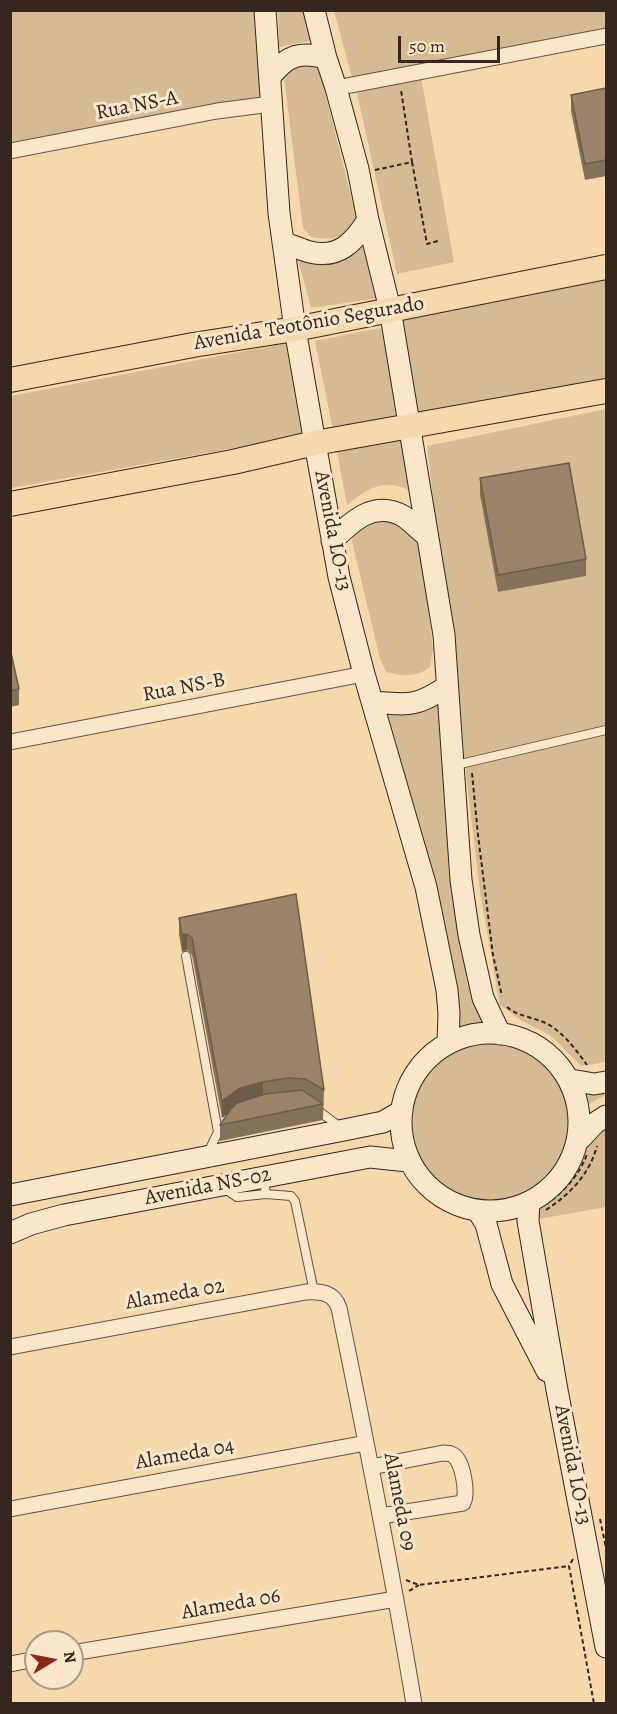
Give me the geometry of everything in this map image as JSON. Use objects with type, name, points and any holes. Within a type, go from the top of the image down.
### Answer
[{"type":"main road","name":"Avenida Teotônio Segurado","points":[[10,380],[193,345],[295,329],[606,267]]},
{"type":"main road","points":[[10,504],[233,462],[315,443],[606,391]]},
{"type":"street","name":"Avenida LO-13","points":[[265,10],[279,213],[295,329],[315,443],[339,577],[364,674],[426,887],[447,990],[448,1042]]},
{"type":"street","points":[[314,10],[358,169],[390,309],[444,635],[446,687],[463,763],[461,880],[469,936],[483,998],[500,1034]]},
{"type":"street","points":[[336,88],[606,36]]},
{"type":"street","points":[[271,76],[280,64],[292,57],[304,54],[326,58]]},
{"type":"street","name":"Rua NS-A","points":[[10,152],[217,111],[271,104]]},
{"type":"street","points":[[283,243],[314,253],[338,250],[348,246],[356,239],[368,220]]},
{"type":"street","points":[[333,541],[352,521],[385,509],[403,517],[426,535]]},
{"type":"street","name":"Rua NS-B","points":[[10,742],[364,674]]},
{"type":"street","points":[[373,702],[399,704],[424,701],[446,687]]},
{"type":"street","points":[[589,1144],[571,1080],[557,1061],[543,1050],[518,1037],[500,1034],[448,1042],[416,1070],[408,1084],[402,1111],[402,1139],[408,1161],[418,1177],[439,1197],[450,1203],[478,1211],[539,1207],[567,1164],[589,1144],[595,1123],[606,1116]]},
{"type":"street","points":[[571,1080],[594,1084],[606,1082]]},
{"type":"street","name":"Avenida NS-02","points":[[10,1195],[383,1122],[402,1111]]},
{"type":"street","name":"Avenida NS-02","points":[[10,1233],[31,1224],[64,1215],[222,1185],[265,1185],[369,1157],[408,1161]]},
{"type":"street","name":"Avenida LO-13","points":[[539,1207],[528,1221],[557,1390],[597,1547],[606,1647]]},
{"type":"street","name":"Avenida LO-13","points":[[478,1211],[486,1224],[502,1284],[557,1390]]},
{"type":"street","name":"Alameda 09","points":[[314,1292],[329,1294],[336,1300],[339,1308],[392,1574],[414,1704]]},
{"type":"street","name":"Alameda 02","points":[[10,1347],[314,1292]]},
{"type":"street","name":"Alameda 04","points":[[10,1509],[366,1443]]},
{"type":"street","points":[[371,1467],[443,1453],[450,1454],[455,1456],[459,1462],[464,1483],[463,1503],[381,1516]]},
{"type":"street","name":"Alameda 06","points":[[84,1651],[396,1599]]},
{"type":"lane","points":[[463,763],[606,730]]},
{"type":"lane","points":[[186,956],[218,1131]]},
{"type":"lane","points":[[308,1102],[344,1130]]},
{"type":"lane","points":[[206,1158],[224,1122]]},
{"type":"lane","points":[[265,1185],[294,1198],[302,1226],[314,1292]]},
{"type":"path","points":[[399,81],[426,244],[438,241]]},
{"type":"path","points":[[374,171],[412,162]]},
{"type":"path","points":[[463,763],[478,835],[493,955],[503,999]]},
{"type":"path","points":[[505,1005],[514,1013],[550,1026],[572,1045],[588,1066]]},
{"type":"path","points":[[539,1207],[565,1197],[581,1180],[589,1168],[589,1144]]},
{"type":"path","points":[[539,1207],[566,1189],[585,1161],[589,1144]]},
{"type":"path","points":[[594,1704],[569,1566],[571,1560],[597,1547],[601,1520]]},
{"type":"path","points":[[392,1574],[419,1585],[569,1566]]},
{"type":"shaded area","points":[[11,11],[265,11],[271,104],[11,151]]},
{"type":"shaded area","points":[[278,11],[308,11],[315,40],[279,47]]},
{"type":"shaded area","points":[[334,11],[606,11],[606,34],[354,85]]},
{"type":"shaded area","points":[[314,61],[320,72],[357,220],[342,235],[327,239],[311,237],[303,228],[284,78],[288,67]]},
{"type":"shaded area","points":[[421,77],[454,262],[397,274],[356,89]]},
{"type":"shaded area","points":[[369,244],[380,298],[311,308],[296,253],[334,261]]},
{"type":"shaded area","points":[[606,268],[606,391],[409,427],[396,310]]},
{"type":"shaded area","points":[[385,327],[398,415],[333,430],[315,341]]},
{"type":"shaded area","points":[[286,343],[302,436],[11,488],[11,396]]},
{"type":"shaded area","points":[[606,409],[606,1062],[581,1066],[550,1035],[522,1021],[500,1005],[480,892],[427,446]]},
{"type":"shaded area","points":[[402,434],[413,492],[395,485],[378,486],[363,493],[347,505],[336,447]]},
{"type":"shaded area","points":[[368,509],[419,527],[433,649],[430,667],[419,673],[403,675],[386,672],[380,659],[352,541],[356,522]]},
{"type":"shaded area","points":[[438,690],[460,905],[500,1034],[543,1050],[571,1080],[581,1137],[606,1116],[606,1207],[528,1221],[529,1203],[503,1211],[450,1203],[419,1177],[408,1161],[402,1111],[426,1060],[448,1042],[445,977],[373,702]]},
{"type":"shaded area","points":[[582,1074],[606,1074],[606,1095],[587,1105]]},
{"type":"building","points":[[606,88],[606,160],[585,164],[571,95]]},
{"type":"building","points":[[569,463],[586,559],[498,575],[480,478]]},
{"type":"building","points":[[10,648],[19,689],[10,691]]},
{"type":"building","points":[[296,894],[324,1090],[305,1079],[288,1078],[240,1088],[222,1101],[192,938],[187,934],[182,935],[179,918]]},
{"type":"building","points":[[302,1090],[323,1104],[220,1125],[237,1103],[265,1094]]}]
